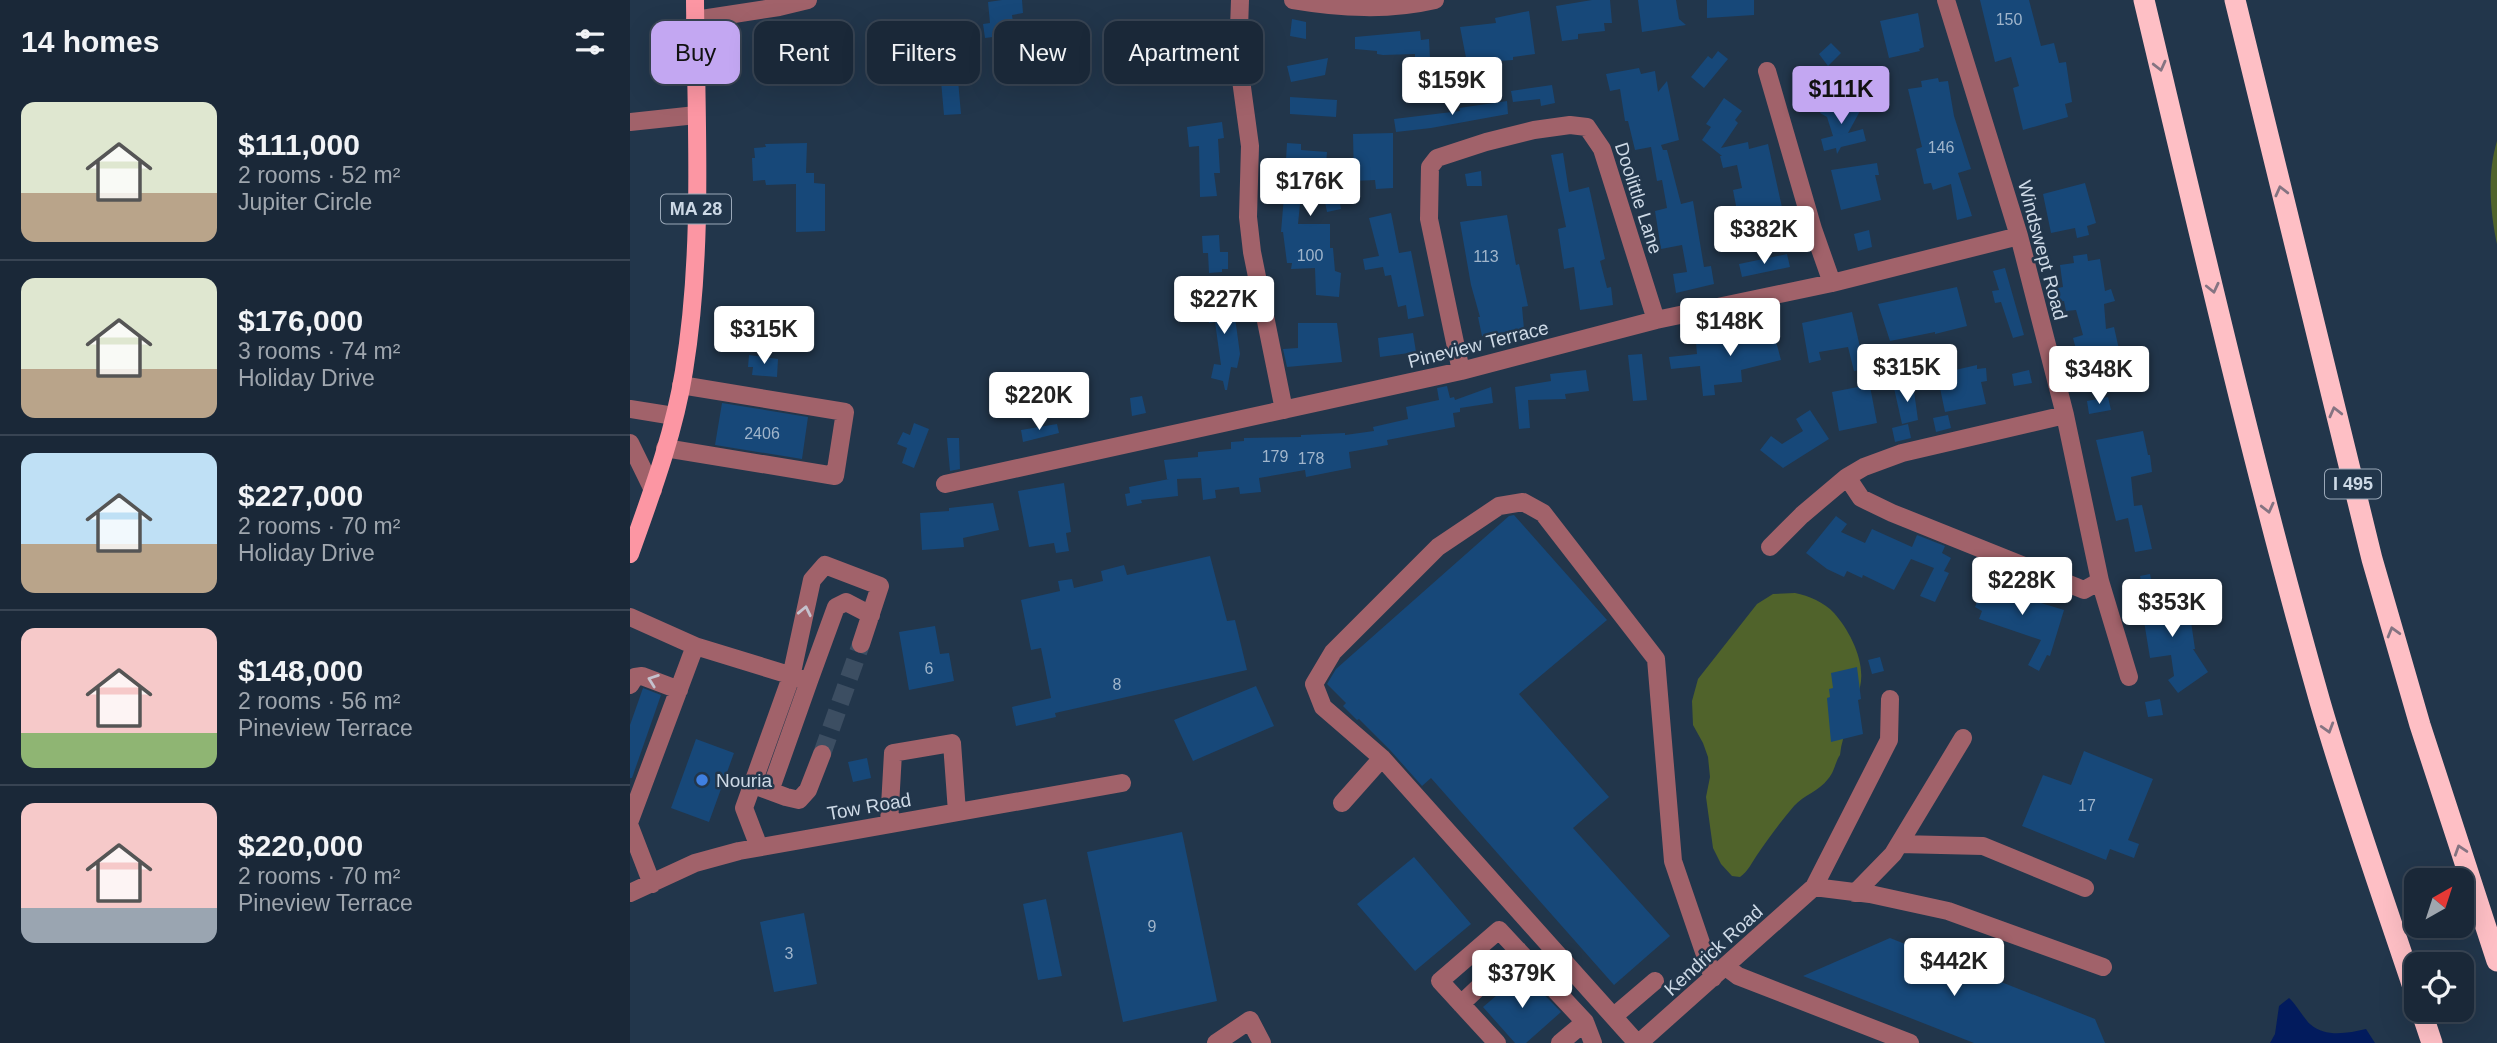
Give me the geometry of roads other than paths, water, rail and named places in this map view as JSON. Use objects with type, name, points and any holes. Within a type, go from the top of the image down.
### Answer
[{"type":"highway","points":[[2144,0],[2248,432],[2298,622],[2343,776],[2404,960]]},
{"type":"highway","name":"I 495","points":[[2235,0],[2372,559],[2431,760],[2497,961]]},
{"type":"highway","points":[[2425,1022],[2430,1040]]},
{"type":"main road","name":"MA 28","points":[[630,554],[653,490],[674,416],[690,331],[696,253],[695,0]]},
{"type":"street","points":[[695,20],[808,0]]},
{"type":"street","points":[[1240,0],[1238,58],[1250,146],[1248,217],[1284,410]]},
{"type":"street","points":[[1293,0],[1343,7],[1380,7],[1409,6],[1436,0]]},
{"type":"street","name":"Windswept Road","points":[[1946,0],[2019,236],[2065,415],[2100,580],[2129,677]]},
{"type":"street","points":[[1767,71],[1832,283]]},
{"type":"street","points":[[630,122],[696,115]]},
{"type":"street","name":"Doolittle Lane","points":[[1461,371],[1429,219],[1430,167],[1437,158],[1498,139],[1570,125],[1587,127],[1595,136],[1602,149],[1656,320]]},
{"type":"street","name":"Pineview Terrace","points":[[945,484],[1461,371],[1656,320],[1832,283],[2019,236]]},
{"type":"street","points":[[665,448],[835,476],[845,412],[681,385]]},
{"type":"street","points":[[630,409],[674,416]]},
{"type":"street","points":[[1770,547],[1802,514],[1847,477],[1864,467],[1902,453],[2065,415]]},
{"type":"street","points":[[630,443],[653,490]]},
{"type":"street","points":[[1847,477],[1861,498],[1941,533],[2084,590],[2100,580]]},
{"type":"street","points":[[1641,1042],[1614,1016],[1382,758],[1323,707],[1314,684],[1334,652],[1438,547],[1500,506],[1523,502],[1543,513],[1656,659],[1673,861],[1719,973],[1738,976],[1910,1043]]},
{"type":"street","points":[[759,847],[744,808],[791,677],[812,580],[825,565],[880,586],[861,644]]},
{"type":"street","points":[[770,791],[836,607],[846,602],[871,615]]},
{"type":"street","points":[[630,617],[695,646],[809,681]]},
{"type":"street","points":[[652,884],[631,817],[695,646]]},
{"type":"street","points":[[630,685],[635,677],[642,676],[679,690]]},
{"type":"street","points":[[1890,699],[1889,740],[1814,887],[1855,892],[1948,911],[2103,967]]},
{"type":"street","points":[[1855,892],[1893,854],[1963,738]]},
{"type":"street","points":[[889,824],[892,753],[952,743],[957,812]]},
{"type":"street","points":[[753,784],[799,800],[808,790],[822,754]]},
{"type":"street","points":[[1342,803],[1382,758]]},
{"type":"street","name":"Tow Road","points":[[630,893],[695,863],[759,847],[1122,783]]},
{"type":"street","points":[[1899,844],[1983,846],[2085,888]]},
{"type":"street","name":"Kendrick Road","points":[[1641,1042],[1814,887]]},
{"type":"street","points":[[1497,1043],[1440,981],[1499,930],[1585,1022],[1593,1043]]},
{"type":"street","points":[[1461,1004],[1518,950]]},
{"type":"street","points":[[1614,1016],[1656,981]]},
{"type":"street","points":[[1216,1043],[1251,1020],[1262,1043]]},
{"type":"street","points":[[1560,1043],[1585,1022]]},
{"type":"tunnel","points":[[822,754],[861,644]]},
{"type":"place","name":"Nouria","points":[[702,780]]}]
